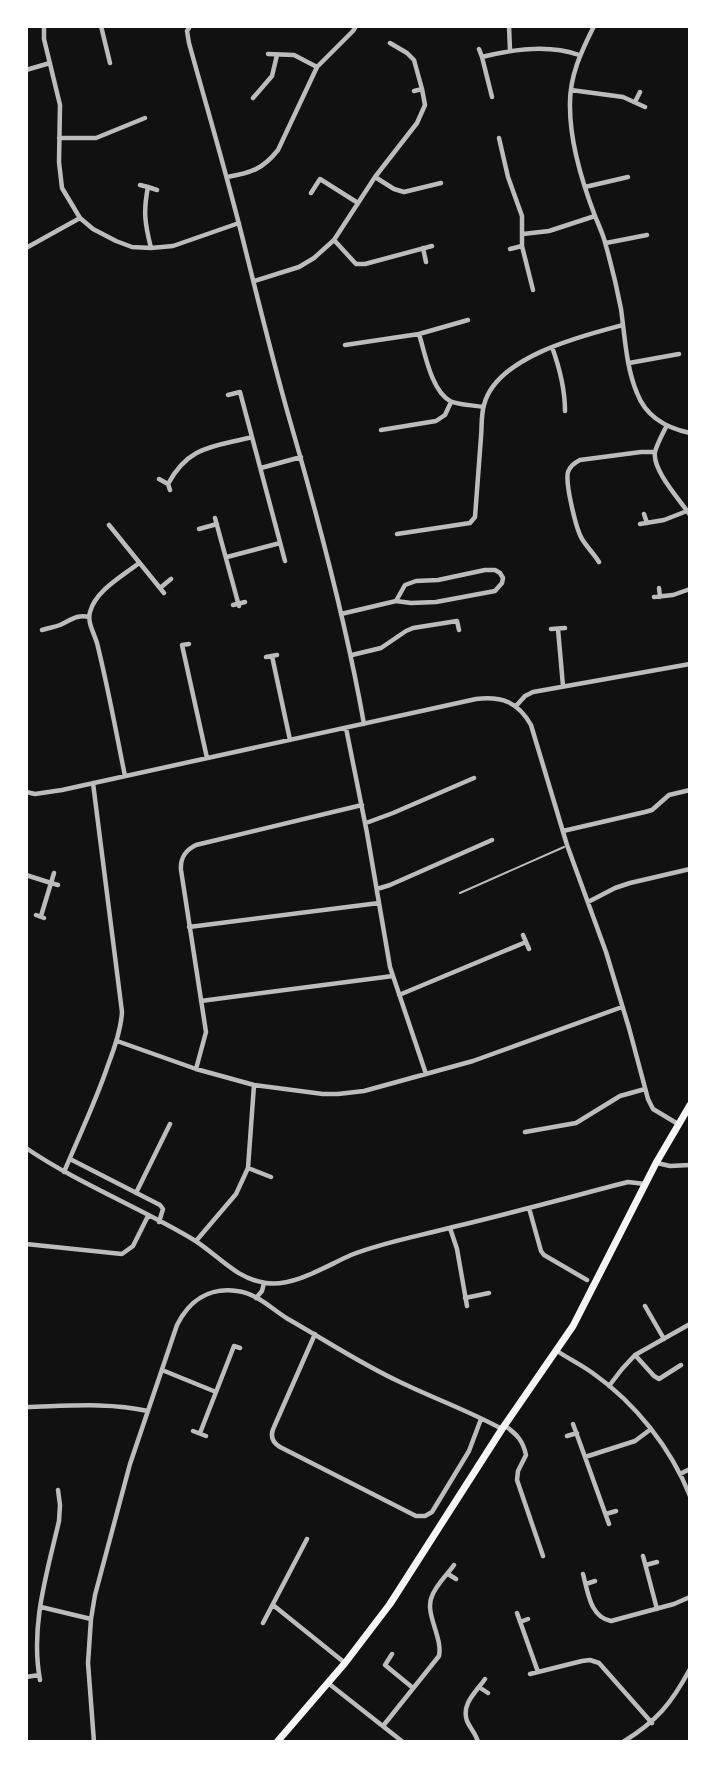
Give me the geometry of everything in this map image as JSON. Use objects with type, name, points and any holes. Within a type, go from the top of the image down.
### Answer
[{"type":"highway","points":[[277,1742],[345,1663],[390,1604],[503,1427],[573,1326],[656,1163],[690,1105]]},
{"type":"street","points":[[44,26],[44,39],[60,105],[59,162],[62,188],[80,218],[93,229],[116,241],[132,247],[150,248],[182,244],[239,223]]},
{"type":"street","points":[[101,26],[110,63]]},
{"type":"street","points":[[227,177],[255,171],[269,162],[278,150],[317,67],[356,26]]},
{"type":"street","points":[[509,26],[510,50]]},
{"type":"street","points":[[594,26],[579,55],[570,90],[569,109],[580,173],[606,243],[637,394],[657,421],[690,433]]},
{"type":"street","points":[[190,27],[187,35],[189,43],[302,457],[352,655],[364,724]]},
{"type":"street","points":[[254,281],[299,267],[334,240],[375,177],[417,123],[425,105],[414,60],[390,43]]},
{"type":"street","points":[[479,50],[492,97]]},
{"type":"street","points":[[482,57],[510,50],[564,50],[579,55]]},
{"type":"street","points":[[268,54],[294,55],[317,67]]},
{"type":"street","points":[[253,98],[271,76],[277,55]]},
{"type":"street","points":[[26,70],[50,63]]},
{"type":"street","points":[[414,91],[422,89]]},
{"type":"street","points":[[570,90],[623,97],[645,107]]},
{"type":"street","points":[[635,102],[640,92]]},
{"type":"street","points":[[59,138],[96,138],[145,118]]},
{"type":"street","points":[[499,138],[508,177],[522,216],[523,246],[533,290]]},
{"type":"street","points":[[375,177],[404,192],[442,183]]},
{"type":"street","points":[[585,187],[628,177]]},
{"type":"street","points":[[311,193],[320,179],[358,203]]},
{"type":"street","points":[[140,185],[157,190]]},
{"type":"street","points":[[148,187],[145,223],[150,248]]},
{"type":"street","points":[[523,234],[549,231],[595,216]]},
{"type":"street","points":[[26,248],[80,218]]},
{"type":"street","points":[[606,243],[647,235]]},
{"type":"street","points":[[334,240],[356,264],[432,246]]},
{"type":"street","points":[[510,249],[523,246]]},
{"type":"street","points":[[423,248],[426,262]]},
{"type":"street","points":[[345,345],[419,334],[468,320]]},
{"type":"street","points":[[397,534],[470,523],[475,517],[483,407],[492,387],[502,376],[514,366],[552,347],[623,325]]},
{"type":"street","points":[[419,334],[439,391],[451,402],[483,407]]},
{"type":"street","points":[[552,347],[565,390],[565,411]]},
{"type":"street","points":[[629,363],[679,354]]},
{"type":"street","points":[[228,395],[240,392],[285,561]]},
{"type":"street","points":[[381,429],[436,421],[445,415],[451,402]]},
{"type":"street","points":[[645,514],[643,524],[689,513],[656,465],[655,452],[666,426]]},
{"type":"street","points":[[168,484],[184,461],[198,451],[252,437]]},
{"type":"street","points":[[599,562],[582,540],[578,529],[568,482],[570,468],[580,460],[655,452]]},
{"type":"street","points":[[261,468],[302,457]]},
{"type":"street","points":[[159,479],[168,484],[170,491]]},
{"type":"street","points":[[215,518],[227,557],[236,605],[245,602]]},
{"type":"street","points":[[199,529],[217,524]]},
{"type":"street","points":[[109,525],[164,593]]},
{"type":"street","points":[[227,557],[280,543]]},
{"type":"street","points":[[125,776],[97,642],[89,617],[92,606],[104,590],[139,562]]},
{"type":"street","points":[[341,614],[396,601],[436,602],[495,591],[503,578],[495,570],[485,570],[438,580],[416,580],[405,585],[396,601]]},
{"type":"street","points":[[160,588],[171,579]]},
{"type":"street","points":[[659,588],[660,597]]},
{"type":"street","points":[[654,597],[673,595],[690,589]]},
{"type":"street","points":[[42,630],[73,617],[89,617]]},
{"type":"street","points":[[352,655],[381,648],[413,628],[457,621],[458,630]]},
{"type":"street","points":[[551,629],[565,628]]},
{"type":"street","points":[[558,629],[563,687]]},
{"type":"street","points":[[175,647],[189,644]]},
{"type":"street","points":[[182,645],[207,758]]},
{"type":"street","points":[[271,656],[290,740]]},
{"type":"street","points":[[516,706],[531,693],[690,664]]},
{"type":"street","points":[[26,792],[35,794],[93,783],[488,698],[516,706],[531,725],[567,845],[606,952],[648,1100],[653,1109],[679,1125]]},
{"type":"street","points":[[346,727],[393,976],[426,1074]]},
{"type":"street","points":[[366,824],[474,778]]},
{"type":"street","points":[[64,1172],[99,1091],[117,1041],[122,1012],[93,783]]},
{"type":"street","points":[[563,831],[652,810],[669,796],[690,790]]},
{"type":"street","points":[[196,1069],[206,1032],[181,865],[183,856],[197,845],[362,805]]},
{"type":"street","points":[[377,889],[492,840]]},
{"type":"street","points":[[588,903],[615,888],[690,869]]},
{"type":"street","points":[[40,916],[54,873]]},
{"type":"street","points":[[26,876],[58,885]]},
{"type":"street","points":[[190,927],[379,903]]},
{"type":"street","points":[[523,935],[529,949]]},
{"type":"street","points":[[399,995],[526,942]]},
{"type":"street","points":[[201,1001],[393,976]]},
{"type":"street","points":[[117,1041],[196,1069],[254,1085],[338,1094],[364,1091],[473,1061],[622,1007]]},
{"type":"street","points":[[196,1241],[236,1194],[248,1168],[254,1085]]},
{"type":"street","points":[[525,1132],[576,1123],[620,1096],[645,1089]]},
{"type":"street","points":[[136,1193],[170,1124]]},
{"type":"street","points":[[26,1148],[64,1172],[196,1241],[236,1273],[264,1283],[287,1283],[382,1244],[628,1182],[645,1184]]},
{"type":"street","points":[[70,1158],[160,1205],[163,1209],[159,1222]]},
{"type":"street","points":[[656,1163],[670,1166],[690,1165]]},
{"type":"street","points":[[248,1168],[271,1177]]},
{"type":"street","points":[[528,1208],[544,1255],[587,1280]]},
{"type":"street","points":[[26,1244],[122,1254],[133,1246],[148,1216]]},
{"type":"street","points":[[450,1228],[457,1249],[467,1306]]},
{"type":"street","points":[[256,1298],[264,1283]]},
{"type":"street","points":[[94,1742],[88,1663],[91,1619],[122,1491],[177,1325],[190,1305],[213,1292],[235,1290],[248,1293],[286,1318],[400,1382],[503,1427],[521,1440],[527,1455],[518,1471],[517,1480],[542,1556]]},
{"type":"street","points":[[466,1298],[489,1293]]},
{"type":"street","points":[[645,1306],[664,1339]]},
{"type":"street","points":[[609,1386],[635,1355],[690,1324]]},
{"type":"street","points":[[315,1334],[272,1433],[273,1440],[280,1447],[419,1517],[432,1512],[469,1451],[481,1419]]},
{"type":"street","points":[[227,1343],[240,1348]]},
{"type":"street","points":[[200,1433],[234,1346]]},
{"type":"street","points":[[556,1350],[609,1386],[651,1429],[680,1474],[690,1496]]},
{"type":"street","points":[[635,1355],[659,1379],[681,1365]]},
{"type":"street","points":[[162,1370],[216,1392]]},
{"type":"street","points":[[26,1408],[84,1405],[148,1411]]},
{"type":"street","points":[[573,1424],[608,1524]]},
{"type":"street","points":[[585,1457],[635,1441],[651,1429]]},
{"type":"street","points":[[193,1431],[206,1436]]},
{"type":"street","points":[[567,1436],[577,1433]]},
{"type":"street","points":[[680,1474],[690,1469]]},
{"type":"street","points":[[26,1677],[39,1677],[36,1633],[60,1512],[58,1490]]},
{"type":"street","points":[[606,1514],[616,1511]]},
{"type":"street","points":[[263,1623],[307,1539]]},
{"type":"street","points":[[643,1556],[657,1609]]},
{"type":"street","points":[[646,1565],[657,1562]]},
{"type":"street","points":[[383,1726],[439,1656],[440,1647],[430,1603],[432,1595],[454,1565]]},
{"type":"street","points":[[448,1574],[456,1579]]},
{"type":"street","points":[[583,1574],[595,1612],[604,1620],[611,1621],[657,1609],[690,1597]]},
{"type":"street","points":[[586,1584],[595,1581]]},
{"type":"street","points":[[273,1605],[345,1663]]},
{"type":"street","points":[[40,1606],[91,1619]]},
{"type":"street","points":[[517,1613],[538,1672]]},
{"type":"street","points":[[520,1622],[528,1619]]},
{"type":"street","points":[[393,1654],[384,1665],[413,1688]]},
{"type":"street","points":[[530,1674],[582,1661],[599,1663],[652,1723]]},
{"type":"street","points":[[623,1742],[652,1723],[687,1681],[690,1669]]},
{"type":"street","points":[[478,1742],[466,1716],[466,1708],[469,1698],[485,1679]]},
{"type":"street","points":[[328,1683],[403,1742]]},
{"type":"street","points":[[479,1688],[488,1693]]},
{"type":"lane","points":[[460,893],[567,845]]}]
